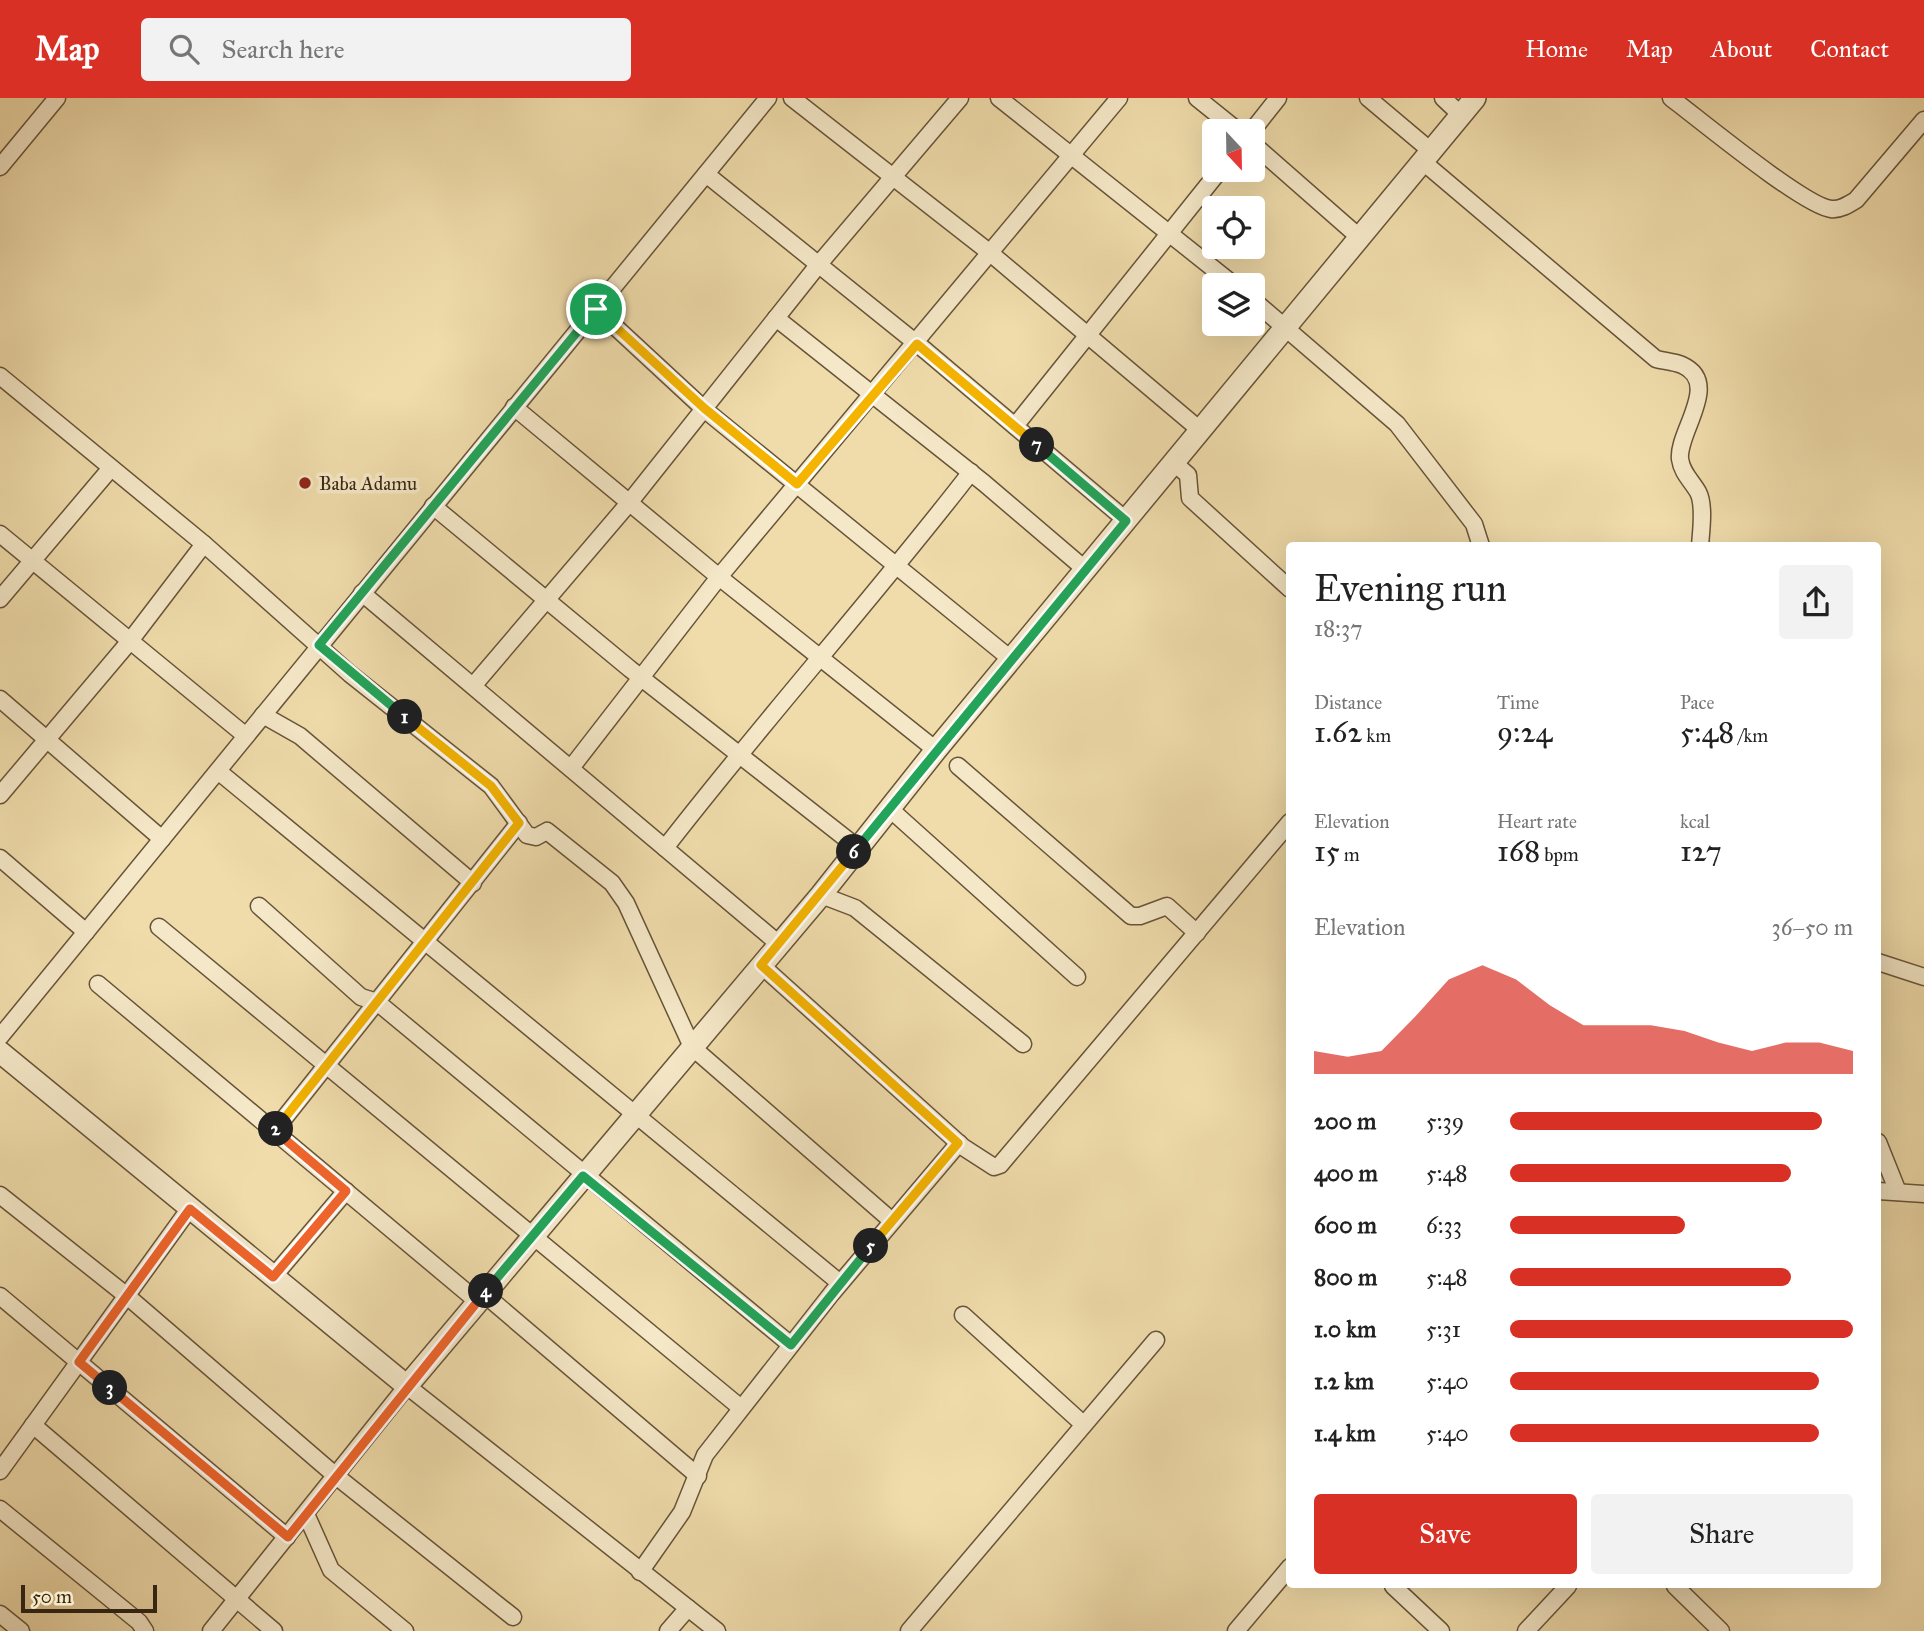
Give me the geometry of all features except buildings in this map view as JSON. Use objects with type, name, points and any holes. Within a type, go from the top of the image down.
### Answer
[{"type":"street","points":[[0,167],[6,146],[57,98]]},
{"type":"street","points":[[0,1037],[768,98]]},
{"type":"street","points":[[792,98],[989,252],[1200,430]]},
{"type":"street","points":[[473,686],[629,503],[819,264],[960,98]]},
{"type":"street","points":[[999,98],[1219,273]]},
{"type":"street","points":[[571,768],[719,577],[917,344],[989,252],[1119,98]]},
{"type":"street","points":[[1197,98],[1223,119]]},
{"type":"street","points":[[1261,119],[1278,98]]},
{"type":"street","points":[[1368,98],[1427,156],[1656,359],[1682,365],[1693,374],[1698,387],[1698,401],[1679,456],[1682,470],[1699,495],[1700,542]]},
{"type":"street","points":[[1443,98],[1461,115]]},
{"type":"street","points":[[211,1631],[407,1386],[821,895],[936,750],[1475,98]]},
{"type":"street","points":[[1671,98],[1781,181],[1831,209],[1842,208],[1856,200],[1924,120]]},
{"type":"street","points":[[1265,155],[1359,237]]},
{"type":"street","points":[[706,174],[917,344],[1126,521]]},
{"type":"street","points":[[1015,426],[1210,182]]},
{"type":"street","points":[[596,309],[704,408],[1013,660]]},
{"type":"street","points":[[1265,309],[1397,424],[1474,524],[1480,542]]},
{"type":"street","points":[[776,318],[971,472],[1086,570]]},
{"type":"street","points":[[3,384],[204,544],[351,674],[491,786],[527,835],[536,837],[547,831],[612,883],[626,903],[692,1047],[892,1221]]},
{"type":"street","points":[[514,407],[719,577],[936,750]]},
{"type":"street","points":[[1174,463],[1188,475],[1189,498],[1286,585]]},
{"type":"street","points":[[0,599],[111,468]]},
{"type":"street","points":[[665,848],[738,753],[898,566],[971,472]]},
{"type":"street","points":[[433,506],[546,601],[858,848]]},
{"type":"street","points":[[0,534],[246,736]]},
{"type":"street","points":[[0,795],[130,641],[204,544]]},
{"type":"street","points":[[362,593],[779,944]]},
{"type":"street","points":[[0,699],[162,839]]},
{"type":"street","points":[[263,715],[300,736],[473,883]]},
{"type":"street","points":[[958,766],[1131,916],[1140,916],[1167,906],[1197,933]]},
{"type":"street","points":[[218,771],[840,1283]]},
{"type":"street","points":[[890,809],[1077,977]]},
{"type":"street","points":[[275,1131],[519,823]]},
{"type":"street","points":[[761,965],[958,1143],[994,1167],[1000,1165],[1286,827]]},
{"type":"street","points":[[0,858],[86,932]]},
{"type":"street","points":[[821,895],[855,908],[1023,1044]]},
{"type":"street","points":[[259,906],[361,997],[377,1002],[583,1176],[791,1345]]},
{"type":"street","points":[[159,927],[325,1068],[533,1235],[741,1408]]},
{"type":"street","points":[[1881,963],[1924,977]]},
{"type":"street","points":[[98,984],[346,1191],[698,1476]]},
{"type":"street","points":[[0,1052],[407,1386],[717,1631]]},
{"type":"street","points":[[640,1572],[682,1512],[705,1455],[840,1283],[958,1143]]},
{"type":"street","points":[[1881,1150],[1898,1192]]},
{"type":"street","points":[[273,1277],[346,1191]]},
{"type":"street","points":[[1881,1191],[1924,1194]]},
{"type":"street","points":[[0,1195],[127,1296],[336,1476],[513,1617]]},
{"type":"street","points":[[0,1471],[190,1209]]},
{"type":"street","points":[[0,1296],[288,1537]]},
{"type":"street","points":[[962,1315],[1083,1424]]},
{"type":"street","points":[[909,1631],[1156,1340]]},
{"type":"street","points":[[33,1425],[274,1631]]},
{"type":"street","points":[[0,1509],[139,1622],[145,1631]]},
{"type":"street","points":[[306,1514],[331,1570],[405,1631]]},
{"type":"street","points":[[1236,1631],[1286,1572]]},
{"type":"street","points":[[1395,1588],[1441,1631]]},
{"type":"street","points":[[1526,1631],[1566,1588]]},
{"type":"street","points":[[1677,1588],[1721,1631]]},
{"type":"street","points":[[668,1631],[688,1608]]},
{"type":"street","points":[[0,1614],[21,1631]]},
{"type":"place","name":"Baba Adamu","points":[[305,483]]},
{"type":"route","points":[[596,309],[704,408],[797,484],[917,344],[1126,521],[761,965],[958,1143],[950,1154],[791,1345],[583,1176],[407,1386],[288,1537],[79,1362],[190,1209],[273,1277],[346,1191],[275,1131],[519,823],[491,786],[351,674],[319,645],[596,309]]}]
